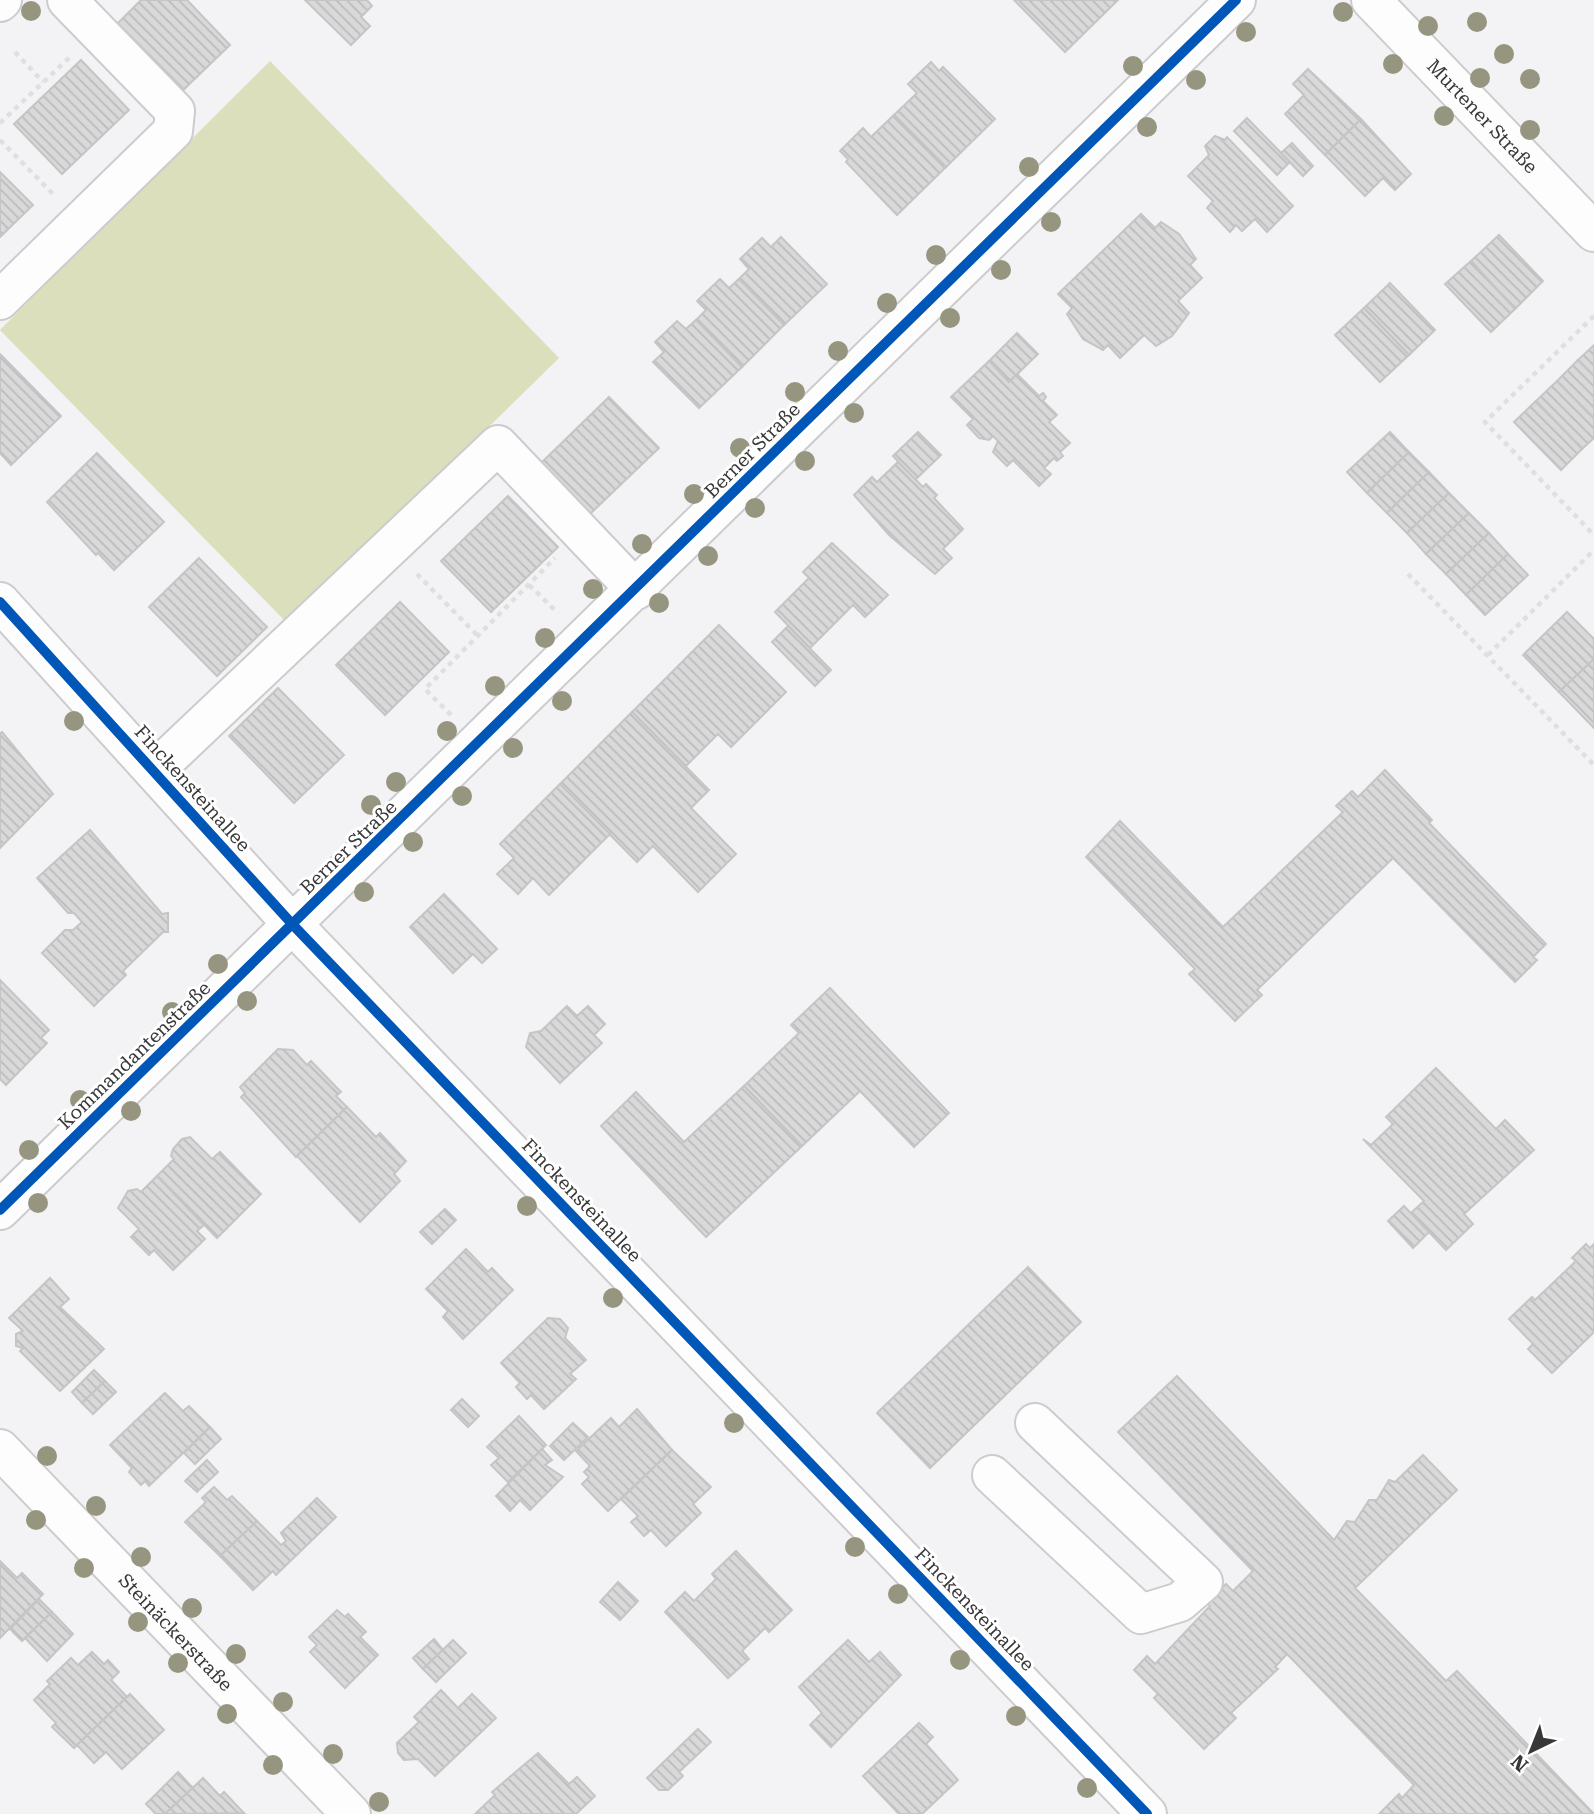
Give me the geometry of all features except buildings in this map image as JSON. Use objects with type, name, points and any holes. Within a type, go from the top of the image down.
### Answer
[{"type":"street","points":[[0,300],[173,131],[176,123],[175,111],[67,0]]},
{"type":"street","name":"Berner Straße","points":[[293,925],[1236,0]]},
{"type":"street","name":"Murtener Straße","points":[[1371,0],[1594,232]]},
{"type":"street","points":[[154,771],[498,445],[636,590]]},
{"type":"street","name":"Finckensteinallee","points":[[0,602],[293,925],[1147,1814]]},
{"type":"street","name":"Kommandantenstraße","points":[[0,1210],[293,925]]},
{"type":"street","points":[[992,1475],[1141,1614],[1180,1602],[1203,1582],[1035,1423]]},
{"type":"street","name":"Steinäckerstraße","points":[[0,1449],[351,1814]]},
{"type":"path","points":[[0,123],[97,31]]},
{"type":"path","points":[[15,52],[43,82]]},
{"type":"path","points":[[0,140],[81,222]]},
{"type":"path","points":[[1594,316],[1485,422],[1594,535]]},
{"type":"path","points":[[453,716],[425,690],[581,532]]},
{"type":"path","points":[[391,547],[478,636]]},
{"type":"path","points":[[1488,656],[1594,550]]},
{"type":"path","points":[[1408,574],[1594,765]]},
{"type":"path","points":[[528,585],[558,614]]},
{"type":"green space","points":[[270,61],[559,358],[288,624],[0,330]]},
{"type":"cycle path","points":[[0,1210],[1236,0]]},
{"type":"cycle path","points":[[0,602],[293,925],[1147,1814]]}]
